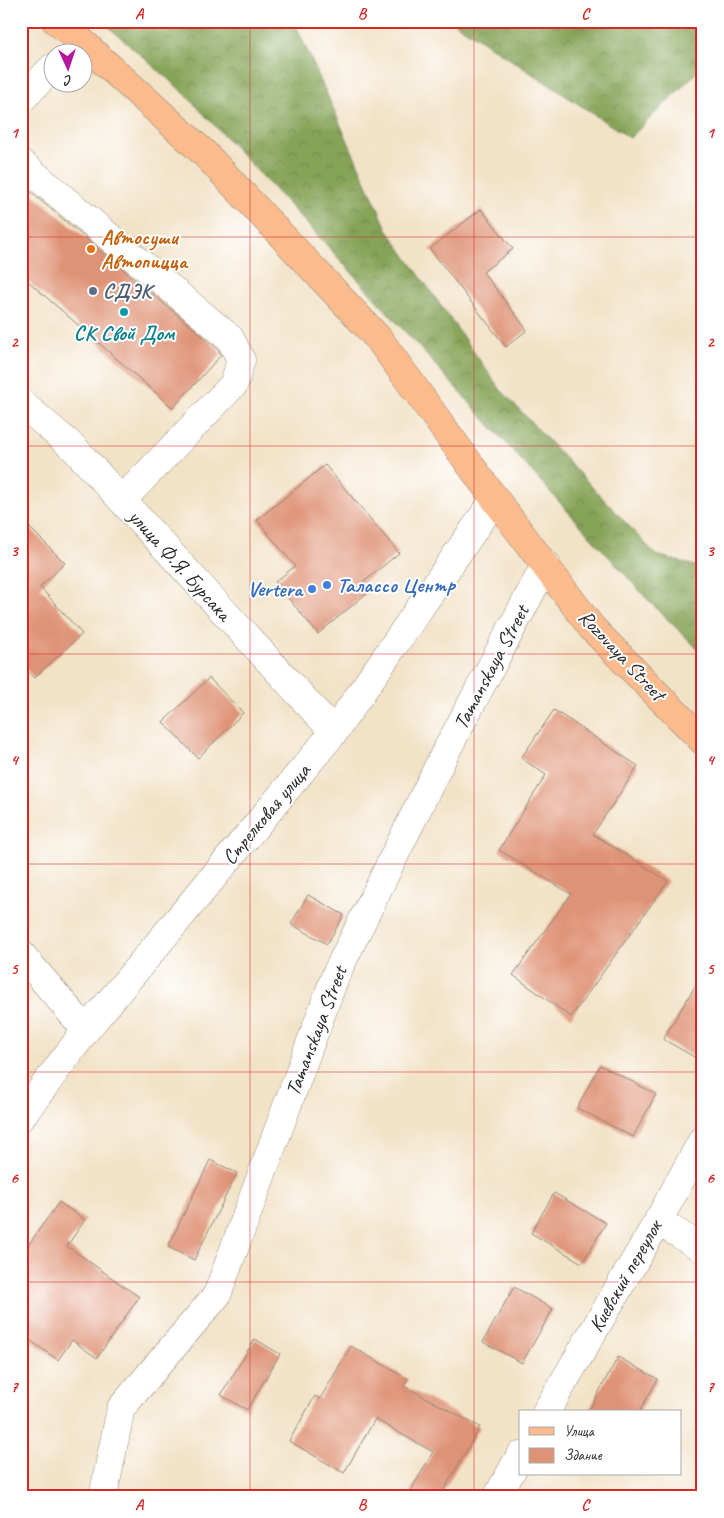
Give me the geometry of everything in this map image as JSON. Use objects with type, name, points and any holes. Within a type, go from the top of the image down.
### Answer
[{"type":"main road","name":"Rozovaya Street","points":[[56,21],[71,42]]},
{"type":"main road","name":"Rozovaya Street","points":[[92,61],[205,154],[378,338],[495,500],[546,564],[592,628],[703,741]]},
{"type":"street","points":[[21,100],[42,78]]},
{"type":"street","points":[[21,163],[230,338],[241,360],[234,384],[122,500]]},
{"type":"street","name":"улица Ф.Я. Бурсака","points":[[21,403],[74,448],[334,732]]},
{"type":"street","name":"Стрелковая улица","points":[[21,1117],[86,1030],[334,732],[495,500]]},
{"type":"street","name":"Tamanskaya Street","points":[[103,1497],[121,1408],[217,1295],[336,974],[444,755],[546,564]]},
{"type":"street","points":[[21,954],[86,1030]]},
{"type":"street","name":"Киевский переулок","points":[[547,1410],[703,1139]]},
{"type":"street","points":[[658,1220],[703,1249]]},
{"type":"street","points":[[497,1497],[519,1458]]},
{"type":"green space","points":[[102,21],[294,21],[388,231],[500,389],[656,555],[703,568],[703,654],[649,601],[324,242],[184,93]]},
{"type":"green space","points":[[452,21],[703,21],[703,66],[630,138]]},
{"type":"building","name":"СК Свой Дом","points":[[21,184],[217,348],[221,355],[173,408],[21,275]]},
{"type":"building","points":[[481,209],[513,249],[483,272],[527,330],[506,347],[430,249]]},
{"type":"building","points":[[325,465],[399,553],[360,585],[367,593],[318,634],[275,582],[295,566],[257,520]]},
{"type":"building","points":[[21,519],[65,563],[40,587],[82,634],[34,678],[21,664]]},
{"type":"building","points":[[209,678],[243,713],[198,758],[163,722]]},
{"type":"building","points":[[554,710],[638,766],[593,834],[668,881],[571,1017],[513,975],[571,894],[499,850],[546,775],[521,758]]},
{"type":"building","points":[[308,895],[344,915],[327,944],[291,924]]},
{"type":"building","points":[[703,973],[703,1062],[663,1039]]},
{"type":"building","points":[[600,1065],[656,1094],[633,1137],[577,1108]]},
{"type":"building","points":[[210,1160],[237,1173],[194,1260],[168,1247]]},
{"type":"building","points":[[554,1193],[606,1223],[582,1263],[531,1233]]},
{"type":"building","points":[[59,1202],[85,1220],[67,1246],[139,1297],[97,1358],[72,1340],[58,1360],[21,1334],[21,1255]]},
{"type":"building","points":[[514,1287],[553,1309],[522,1363],[483,1342]]},
{"type":"building","points":[[255,1339],[280,1354],[247,1410],[221,1395]]},
{"type":"building","points":[[351,1346],[408,1379],[404,1386],[480,1427],[440,1497],[407,1497],[433,1452],[375,1419],[344,1473],[289,1441],[315,1396],[320,1399]]},
{"type":"building","points":[[618,1357],[658,1379],[640,1410],[589,1410]]},
{"type":"place","name":"Автосуши Автопицца","points":[[91,249]]},
{"type":"place","name":"СДЭК","points":[[93,291]]},
{"type":"place","name":"СК Свой Дом","points":[[124,312]]},
{"type":"place","name":"Талассо Центр","points":[[327,585]]},
{"type":"place","name":"Vertera","points":[[312,589]]}]
